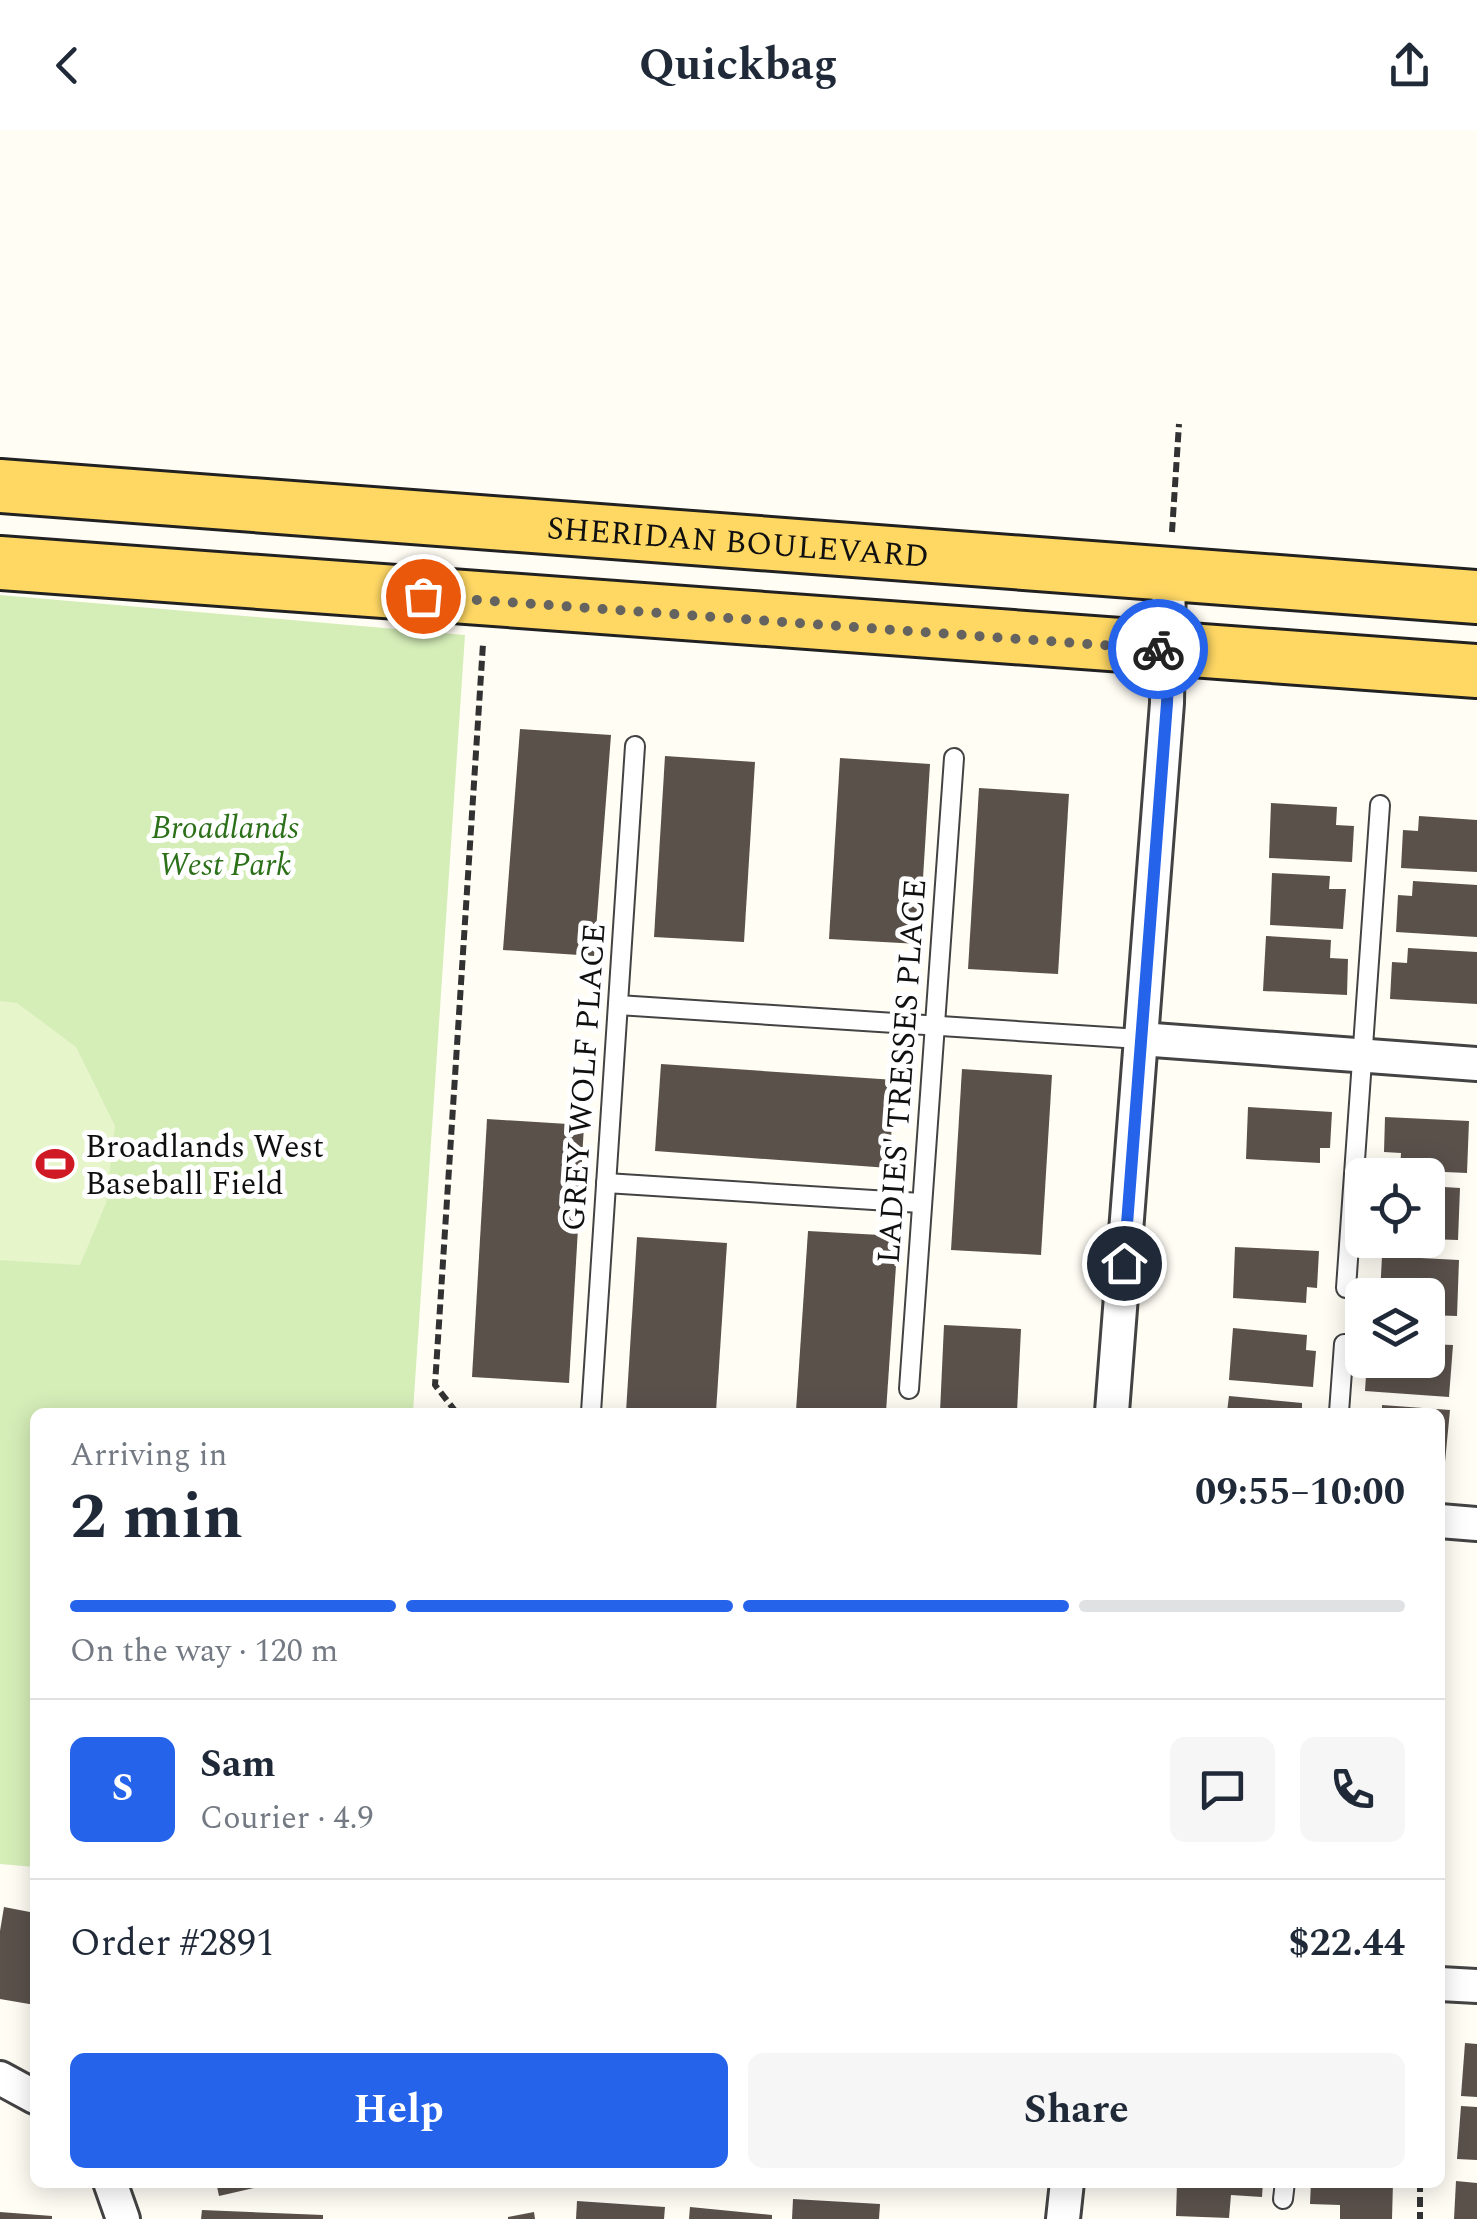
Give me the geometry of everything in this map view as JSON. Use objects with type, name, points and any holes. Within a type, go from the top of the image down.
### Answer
[{"type":"main road","name":"SHERIDAN BOULEVARD","points":[[0,486],[1477,597]]},
{"type":"main road","points":[[0,563],[1477,672]]},
{"type":"street","points":[[1112,1408],[1169,650],[1169,574]]},
{"type":"street","points":[[1140,1039],[1477,1064]]},
{"type":"street","points":[[1445,1521],[1477,1524]]},
{"type":"street","points":[[1445,1984],[1477,1986]]},
{"type":"street","points":[[0,2078],[30,2093]]},
{"type":"street","points":[[112,2188],[123,2219]]},
{"type":"street","points":[[1063,2219],[1067,2188]]},
{"type":"lane","name":"GREY WOLF PLACE","points":[[591,1408],[635,746]]},
{"type":"lane","name":"LADIES' TRESSES PLACE","points":[[908,1389],[954,758]]},
{"type":"lane","points":[[1347,1278],[1380,805]]},
{"type":"lane","points":[[618,1006],[1140,1039]]},
{"type":"lane","points":[[606,1183],[921,1203]]},
{"type":"lane","points":[[1339,1408],[1344,1344]]},
{"type":"path","points":[[1169,574],[1179,424]]},
{"type":"path","points":[[453,1408],[434,1386],[483,644]]},
{"type":"path","points":[[1420,2188],[1420,2219]]},
{"type":"green space","name":"Broadlands West Park","points":[[0,595],[465,635],[413,1408],[30,1408],[30,1867],[0,1864]]},
{"type":"green space","name":"Broadlands West Baseball Field","points":[[0,1001],[17,1003],[76,1047],[115,1126],[106,1203],[80,1265],[0,1260]]},
{"type":"building","points":[[520,729],[611,735],[594,956],[503,950]]},
{"type":"building","points":[[665,756],[755,762],[744,942],[654,937]]},
{"type":"building","points":[[840,758],[930,764],[919,944],[829,939]]},
{"type":"building","points":[[979,788],[1069,794],[1058,974],[968,969]]},
{"type":"building","points":[[1271,803],[1337,807],[1336,825],[1354,826],[1352,862],[1269,858]]},
{"type":"building","points":[[1419,816],[1477,820],[1477,872],[1401,868],[1403,830],[1418,831]]},
{"type":"building","points":[[1272,873],[1330,876],[1329,889],[1346,889],[1343,929],[1270,925]]},
{"type":"building","points":[[1413,881],[1477,885],[1477,937],[1396,932],[1398,895],[1412,896]]},
{"type":"building","points":[[1266,936],[1331,940],[1330,958],[1348,959],[1347,995],[1263,991]]},
{"type":"building","points":[[1408,948],[1477,952],[1477,1004],[1390,999],[1392,962],[1407,963]]},
{"type":"building","points":[[661,1064],[895,1080],[889,1168],[655,1151]]},
{"type":"building","points":[[962,1069],[1052,1075],[1041,1255],[951,1250]]},
{"type":"building","points":[[1248,1107],[1332,1112],[1330,1148],[1320,1148],[1320,1163],[1246,1159]]},
{"type":"building","points":[[1385,1117],[1469,1121],[1467,1173],[1445,1172],[1445,1158],[1401,1158],[1401,1153],[1384,1152]]},
{"type":"building","points":[[487,1119],[584,1125],[569,1383],[472,1377]]},
{"type":"building","points":[[1445,1187],[1460,1188],[1458,1240],[1445,1240]]},
{"type":"building","points":[[808,1231],[898,1236],[886,1408],[796,1408]]},
{"type":"building","points":[[637,1237],[727,1243],[716,1408],[626,1408]]},
{"type":"building","points":[[1235,1247],[1319,1251],[1317,1288],[1307,1287],[1306,1303],[1233,1298]]},
{"type":"building","points":[[1382,1258],[1459,1260],[1457,1316],[1445,1316],[1445,1278],[1381,1278]]},
{"type":"building","points":[[944,1325],[1021,1329],[1017,1408],[940,1408]]},
{"type":"building","points":[[1233,1328],[1307,1335],[1306,1350],[1316,1351],[1313,1387],[1229,1380]]},
{"type":"building","points":[[1445,1345],[1453,1345],[1449,1397],[1365,1391],[1366,1378],[1445,1378]]},
{"type":"building","points":[[1229,1396],[1302,1403],[1302,1408],[1228,1408]]},
{"type":"building","points":[[1445,1410],[1450,1410],[1445,1462]]},
{"type":"building","points":[[4,1907],[30,1912],[30,2004],[0,1999]]},
{"type":"building","points":[[1465,2043],[1477,2044],[1477,2097],[1461,2096]]},
{"type":"building","points":[[1461,2106],[1477,2107],[1477,2160],[1457,2159]]},
{"type":"building","points":[[1456,2181],[1477,2183],[1477,2219],[1454,2219]]},
{"type":"building","points":[[217,2188],[254,2188],[219,2196]]},
{"type":"building","points":[[1177,2188],[1263,2188],[1262,2197],[1231,2195],[1229,2218],[1176,2216]]},
{"type":"building","points":[[1311,2188],[1393,2188],[1392,2219],[1340,2219],[1340,2205],[1310,2204]]},
{"type":"building","points":[[793,2199],[880,2204],[879,2219],[792,2219]]},
{"type":"building","points":[[577,2201],[665,2207],[664,2219],[576,2219]]},
{"type":"building","points":[[690,2207],[772,2215],[772,2219],[689,2219]]},
{"type":"building","points":[[202,2210],[323,2215],[323,2219],[201,2219]]},
{"type":"building","points":[[0,2212],[52,2216],[52,2219],[0,2219]]},
{"type":"building","points":[[534,2212],[535,2219],[508,2219],[508,2217]]},
{"type":"way so far","points":[[423,596],[1158,649]]},
{"type":"place","name":"Broadlands West Baseball Field","points":[[55,1164]]},
{"type":"route","points":[[1124,1263],[1167,703],[1169,650],[1158,649]]}]
